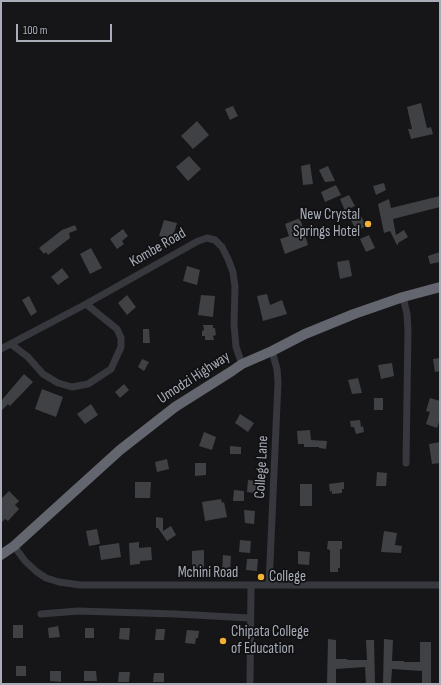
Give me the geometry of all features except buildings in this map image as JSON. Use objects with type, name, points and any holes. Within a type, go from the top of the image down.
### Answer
[{"type":"highway","name":"Umodzi Highway","points":[[1,555],[14,546],[126,446],[175,407],[242,364],[312,331],[354,314],[440,286]]},
{"type":"street","name":"Kombe Road","points":[[1,349],[206,238],[215,240],[222,246],[233,272],[236,347],[242,364]]},
{"type":"street","points":[[403,297],[407,314],[408,330],[406,463]]},
{"type":"street","points":[[11,344],[28,357],[43,374],[58,383],[72,387],[88,384],[111,369],[121,348],[121,338],[117,329],[86,304]]},
{"type":"street","name":"College Lane","points":[[269,586],[278,382],[277,369],[272,351]]},
{"type":"street","name":"Mchini Road","points":[[14,546],[25,561],[46,578],[59,582],[80,585],[440,585]]},
{"type":"street","points":[[250,684],[251,586]]},
{"type":"street","points":[[41,614],[78,611],[250,618]]},
{"type":"place","name":"New Crystal Springs Hotel","points":[[368,224]]},
{"type":"place","name":"College","points":[[261,577]]},
{"type":"place","name":"Chipata College of Education","points":[[223,641]]}]
